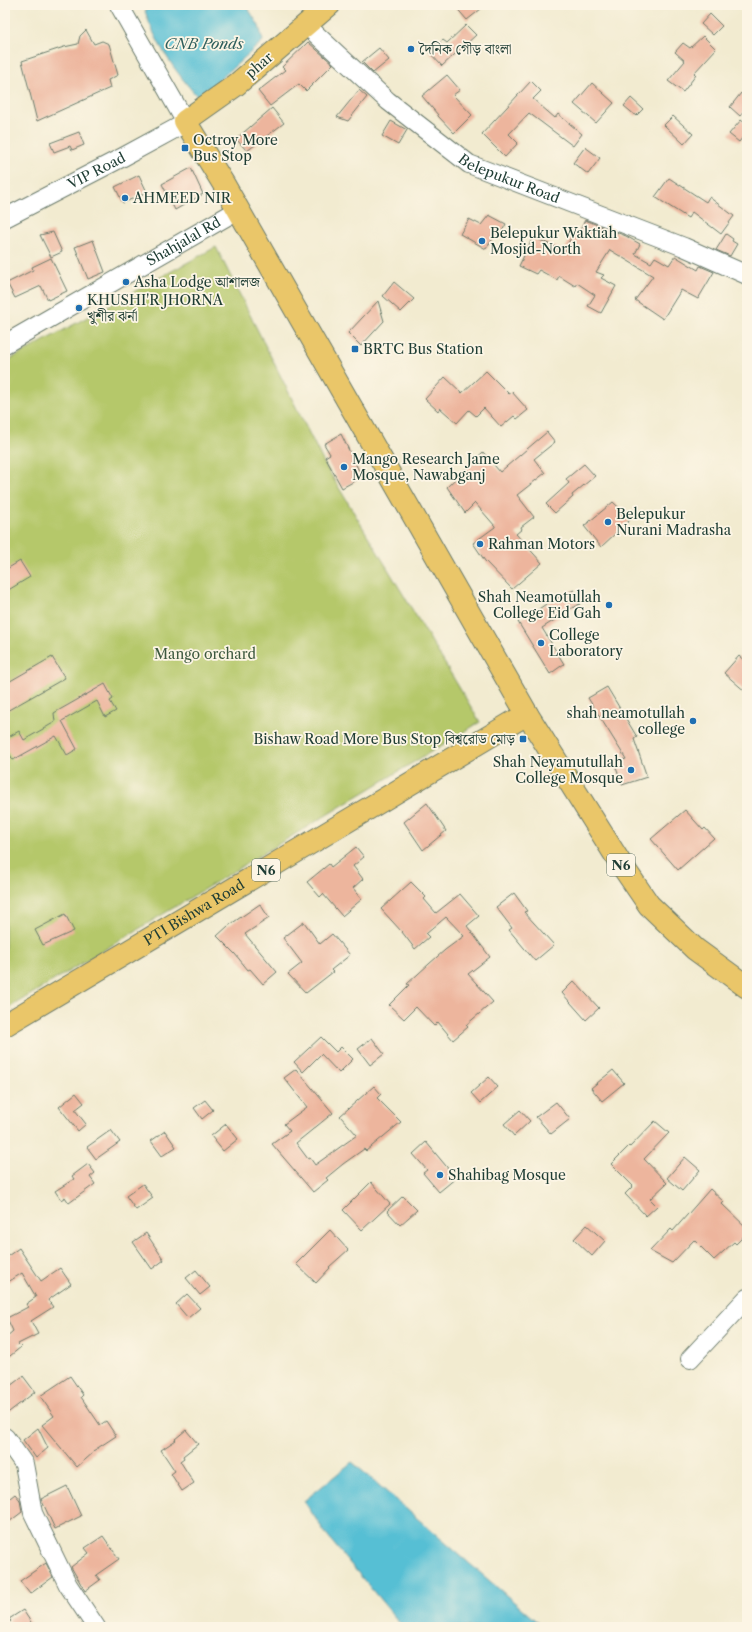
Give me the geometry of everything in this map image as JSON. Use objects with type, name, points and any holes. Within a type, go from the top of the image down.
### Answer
[{"type":"main road","name":"phar","points":[[185,121],[236,85],[329,5]]},
{"type":"main road","points":[[185,121],[238,210],[527,714]]},
{"type":"main road","name":"N6","points":[[527,714],[648,905],[695,949],[747,988]]},
{"type":"main road","name":"PTI Bishwa Road","points":[[5,1026],[527,714]]},
{"type":"street","points":[[119,5],[185,121]]},
{"type":"street","name":"Belepukur Road","points":[[306,25],[388,100],[470,164],[684,247],[747,275]]},
{"type":"street","name":"VIP Road","points":[[5,218],[123,157],[180,126],[185,121]]},
{"type":"street","name":"Shahjalal Rd","points":[[5,344],[238,210]]},
{"type":"street","points":[[690,1359],[747,1298]]},
{"type":"street","points":[[5,1437],[24,1464],[33,1513],[36,1520],[68,1585],[96,1627]]},
{"type":"green space","name":"Mango orchard","points":[[216,247],[324,463],[480,722],[5,1010],[5,362]]},
{"type":"water","name":"CNB Ponds","points":[[153,5],[246,5],[259,26],[263,41],[217,82],[197,96],[166,56],[154,34],[145,11]]},
{"type":"water","points":[[352,1462],[543,1627],[405,1627],[399,1622],[328,1537],[304,1501]]},
{"type":"building","points":[[454,5],[486,5],[467,20]]},
{"type":"building","points":[[710,14],[722,26],[713,35],[701,24]]},
{"type":"building","points":[[466,25],[476,35],[442,66],[429,52],[443,40],[447,43]]},
{"type":"building","points":[[86,30],[94,44],[102,41],[109,44],[118,75],[108,80],[110,88],[37,121],[22,61],[78,44],[80,36]]},
{"type":"building","points":[[703,36],[716,49],[694,73],[696,75],[683,92],[668,81],[685,61],[675,52],[683,43],[690,48]]},
{"type":"building","points":[[308,42],[333,64],[306,91],[299,84],[270,106],[258,91],[285,70],[282,67]]},
{"type":"building","points":[[379,48],[389,60],[373,73],[362,62]]},
{"type":"building","points":[[447,75],[460,90],[453,95],[472,115],[454,133],[422,96]]},
{"type":"building","points":[[531,81],[541,91],[533,99],[555,118],[558,114],[582,134],[573,146],[529,113],[509,134],[518,143],[505,157],[482,134]]},
{"type":"building","points":[[592,83],[614,103],[596,123],[574,104]]},
{"type":"building","points":[[359,90],[367,97],[348,121],[337,117]]},
{"type":"building","points":[[741,93],[747,98],[747,108],[740,116],[730,107]]},
{"type":"building","points":[[631,98],[643,109],[636,116],[624,106]]},
{"type":"building","points":[[272,108],[284,123],[247,151],[236,139]]},
{"type":"building","points":[[673,116],[693,134],[684,144],[664,125]]},
{"type":"building","points":[[741,120],[747,125],[747,132],[739,142],[729,134]]},
{"type":"building","points":[[391,121],[407,130],[398,145],[382,136]]},
{"type":"building","points":[[79,132],[84,145],[72,150],[70,146],[54,152],[50,143]]},
{"type":"building","points":[[585,147],[600,158],[588,174],[573,163]]},
{"type":"building","points":[[191,168],[203,194],[175,210],[162,184]]},
{"type":"building","points":[[139,175],[147,192],[123,203],[115,187]]},
{"type":"building","points":[[669,178],[706,202],[709,197],[734,216],[721,234],[692,212],[688,218],[655,197]]},
{"type":"building","name":"Belepukur Waktiah Mosjid-North","points":[[489,215],[506,224],[501,233],[498,231],[486,249],[460,234],[469,219],[481,225]]},
{"type":"building","points":[[585,220],[626,236],[640,244],[635,254],[651,263],[655,257],[669,265],[675,256],[698,270],[700,266],[714,272],[698,299],[681,290],[663,319],[635,300],[653,276],[610,250],[596,272],[604,275],[601,278],[616,286],[601,313],[588,306],[595,295],[577,283],[575,286],[559,276],[557,280],[539,270],[536,274],[519,266],[533,237],[564,251],[573,234],[577,236]]},
{"type":"building","points":[[53,232],[62,252],[51,257],[40,235]]},
{"type":"building","points":[[726,234],[737,244],[730,256],[716,250]]},
{"type":"building","points":[[93,240],[105,272],[88,279],[75,247]]},
{"type":"building","points":[[51,258],[67,291],[48,300],[41,286],[15,298],[7,283],[33,270],[32,267]]},
{"type":"building","points":[[394,282],[414,299],[401,312],[383,296]]},
{"type":"building","points":[[378,301],[384,321],[361,346],[348,333]]},
{"type":"building","points":[[486,371],[509,394],[512,392],[528,410],[517,419],[514,416],[501,427],[484,408],[476,416],[469,410],[457,423],[440,408],[438,411],[425,399],[445,377],[462,393]]},
{"type":"building","points":[[547,432],[555,442],[534,459],[545,473],[517,495],[534,517],[521,527],[522,529],[516,534],[542,563],[512,589],[485,561],[473,543],[495,526],[475,503],[465,513],[447,487],[483,452],[500,472]]},
{"type":"building","name":"Mango Research Jame Mosque, Nawabganj","points":[[341,434],[362,477],[342,488],[325,457],[330,454],[324,444]]},
{"type":"building","points":[[584,464],[595,476],[572,495],[573,497],[555,513],[546,504],[569,483],[566,479]]},
{"type":"building","name":"Belepukur Nurani Madrasha","points":[[613,502],[631,519],[601,547],[584,526]]},
{"type":"building","points":[[20,561],[30,577],[5,592],[5,570]]},
{"type":"building","points":[[574,590],[580,604],[560,614],[561,616],[542,628],[564,664],[550,674],[518,622],[532,611],[533,613],[549,602]]},
{"type":"building","points":[[739,656],[747,663],[747,693],[724,673]]},
{"type":"building","points":[[52,657],[65,678],[5,712],[5,684]]},
{"type":"building","points":[[105,684],[113,699],[110,701],[116,711],[105,717],[97,701],[62,721],[77,749],[67,755],[56,736],[13,760],[5,746],[5,739],[19,731],[24,740],[55,722],[54,713]]},
{"type":"building","points":[[607,687],[637,737],[634,739],[647,777],[622,785],[614,762],[626,759],[588,698]]},
{"type":"building","points":[[427,803],[446,831],[423,850],[404,822]]},
{"type":"building","points":[[685,810],[703,830],[705,828],[714,838],[678,870],[651,839]]},
{"type":"building","points":[[356,847],[364,857],[353,866],[363,879],[353,888],[362,899],[342,916],[323,894],[320,897],[307,882],[329,864],[331,867]]},
{"type":"building","points":[[411,882],[426,897],[424,899],[436,913],[460,894],[479,916],[467,926],[490,957],[468,974],[493,1002],[466,1025],[468,1027],[453,1040],[438,1022],[434,1026],[416,1007],[404,1019],[389,1005],[409,985],[407,984],[445,950],[464,936],[446,917],[426,934],[429,937],[415,949],[381,909]]},
{"type":"building","points":[[514,893],[527,911],[524,912],[554,945],[535,961],[509,930],[512,928],[496,907]]},
{"type":"building","points":[[260,904],[269,918],[245,934],[277,972],[263,984],[217,936],[228,926]]},
{"type":"building","points":[[65,914],[74,931],[43,945],[35,930]]},
{"type":"building","points":[[304,922],[320,944],[332,934],[350,955],[331,970],[333,972],[306,993],[288,974],[302,963],[283,938]]},
{"type":"building","points":[[574,981],[599,1008],[586,1020],[562,993]]},
{"type":"building","points":[[321,1037],[336,1052],[341,1047],[353,1059],[339,1073],[321,1054],[303,1072],[294,1062]]},
{"type":"building","points":[[372,1038],[384,1054],[370,1065],[358,1049]]},
{"type":"building","points":[[296,1069],[333,1113],[296,1143],[308,1159],[310,1158],[315,1165],[357,1135],[340,1116],[374,1086],[381,1094],[377,1098],[401,1122],[366,1151],[364,1149],[343,1164],[326,1178],[328,1180],[313,1192],[272,1144],[290,1131],[284,1124],[307,1107],[284,1078]]},
{"type":"building","points":[[613,1070],[624,1083],[602,1101],[591,1088]]},
{"type":"building","points":[[489,1077],[498,1087],[480,1103],[471,1093]]},
{"type":"building","points":[[76,1093],[84,1103],[75,1110],[86,1124],[78,1131],[59,1107]]},
{"type":"building","points":[[205,1100],[213,1110],[202,1119],[194,1108]]},
{"type":"building","points":[[556,1102],[570,1119],[551,1134],[536,1117]]},
{"type":"building","points":[[520,1110],[530,1121],[514,1136],[504,1124]]},
{"type":"building","points":[[655,1121],[669,1133],[644,1159],[667,1183],[650,1199],[657,1206],[646,1216],[625,1194],[633,1186],[611,1164]]},
{"type":"building","points":[[226,1124],[238,1139],[223,1151],[211,1136]]},
{"type":"building","points":[[111,1130],[120,1142],[96,1159],[87,1147]]},
{"type":"building","points":[[165,1131],[176,1147],[162,1156],[151,1141]]},
{"type":"building","points":[[426,1142],[456,1178],[439,1192],[423,1173],[427,1170],[413,1154]]},
{"type":"building","points":[[685,1157],[700,1170],[682,1191],[667,1178]]},
{"type":"building","points":[[88,1164],[95,1173],[90,1177],[95,1184],[69,1203],[65,1197],[61,1200],[55,1191],[74,1179],[72,1176]]},
{"type":"building","points":[[371,1182],[390,1204],[362,1230],[343,1210]]},
{"type":"building","points":[[143,1184],[153,1198],[136,1210],[126,1196]]},
{"type":"building","points":[[710,1189],[724,1202],[722,1204],[747,1228],[747,1233],[736,1244],[734,1242],[714,1260],[694,1240],[672,1263],[650,1251],[671,1229],[673,1231]]},
{"type":"building","points":[[403,1196],[417,1210],[400,1225],[387,1211]]},
{"type":"building","points":[[587,1225],[605,1241],[592,1256],[574,1239]]},
{"type":"building","points":[[330,1230],[348,1250],[329,1267],[330,1268],[316,1283],[296,1264]]},
{"type":"building","points":[[146,1233],[164,1260],[152,1269],[133,1242]]},
{"type":"building","points":[[19,1248],[41,1281],[60,1268],[71,1284],[48,1300],[53,1307],[31,1321],[38,1334],[18,1344],[21,1347],[5,1360],[5,1338],[13,1331],[7,1318],[28,1307],[26,1304],[36,1297],[22,1273],[5,1284],[5,1258]]},
{"type":"building","points":[[196,1270],[210,1287],[200,1295],[186,1278]]},
{"type":"building","points":[[187,1294],[200,1308],[188,1318],[176,1304]]},
{"type":"building","points":[[23,1376],[35,1392],[5,1415],[5,1390]]},
{"type":"building","points":[[70,1376],[83,1395],[81,1397],[100,1425],[106,1421],[116,1436],[93,1451],[94,1452],[77,1467],[42,1425],[54,1416],[40,1396]]},
{"type":"building","points":[[38,1428],[48,1448],[36,1458],[23,1440]]},
{"type":"building","points":[[186,1430],[198,1444],[183,1456],[184,1458],[180,1461],[194,1483],[182,1491],[171,1474],[175,1471],[161,1450],[176,1440],[175,1439]]},
{"type":"building","points":[[67,1486],[81,1516],[55,1529],[41,1499]]},
{"type":"building","points":[[15,1494],[20,1500],[22,1512],[5,1525],[5,1502]]},
{"type":"building","points":[[103,1536],[119,1559],[96,1575],[100,1580],[85,1591],[71,1567],[89,1553],[85,1548]]},
{"type":"building","points":[[46,1563],[53,1577],[30,1594],[20,1581]]},
{"type":"building","points":[[23,1610],[34,1627],[5,1627],[5,1625],[11,1621],[9,1619]]},
{"type":"place","name":"দৈনিক গৌড় বাংলা","points":[[411,49]]},
{"type":"place","name":"Octroy More Bus Stop","points":[[185,148]]},
{"type":"place","name":"AHMEED NIR","points":[[125,198]]},
{"type":"place","name":"Belepukur Waktiah Mosjid-North","points":[[482,241]]},
{"type":"place","name":"Asha Lodge আশালজ","points":[[126,282]]},
{"type":"place","name":"KHUSHI'R JHORNA খুশীর ঝর্না","points":[[79,308]]},
{"type":"place","name":"BRTC Bus Station","points":[[355,349]]},
{"type":"place","name":"Mango Research Jame Mosque, Nawabganj","points":[[344,467]]},
{"type":"place","name":"Belepukur Nurani Madrasha","points":[[608,522]]},
{"type":"place","name":"Rahman Motors","points":[[480,544]]},
{"type":"place","name":"Shah Neamotullah College Eid Gah","points":[[609,605]]},
{"type":"place","name":"College Laboratory","points":[[541,643]]},
{"type":"place","name":"shah neamotullah college","points":[[693,721]]},
{"type":"place","name":"Bishaw Road More Bus Stop বিশ্বরোড মোড়","points":[[523,739]]},
{"type":"place","name":"Shah Neyamutullah College Mosque","points":[[631,770]]},
{"type":"place","name":"Shahibag Mosque","points":[[440,1175]]}]
